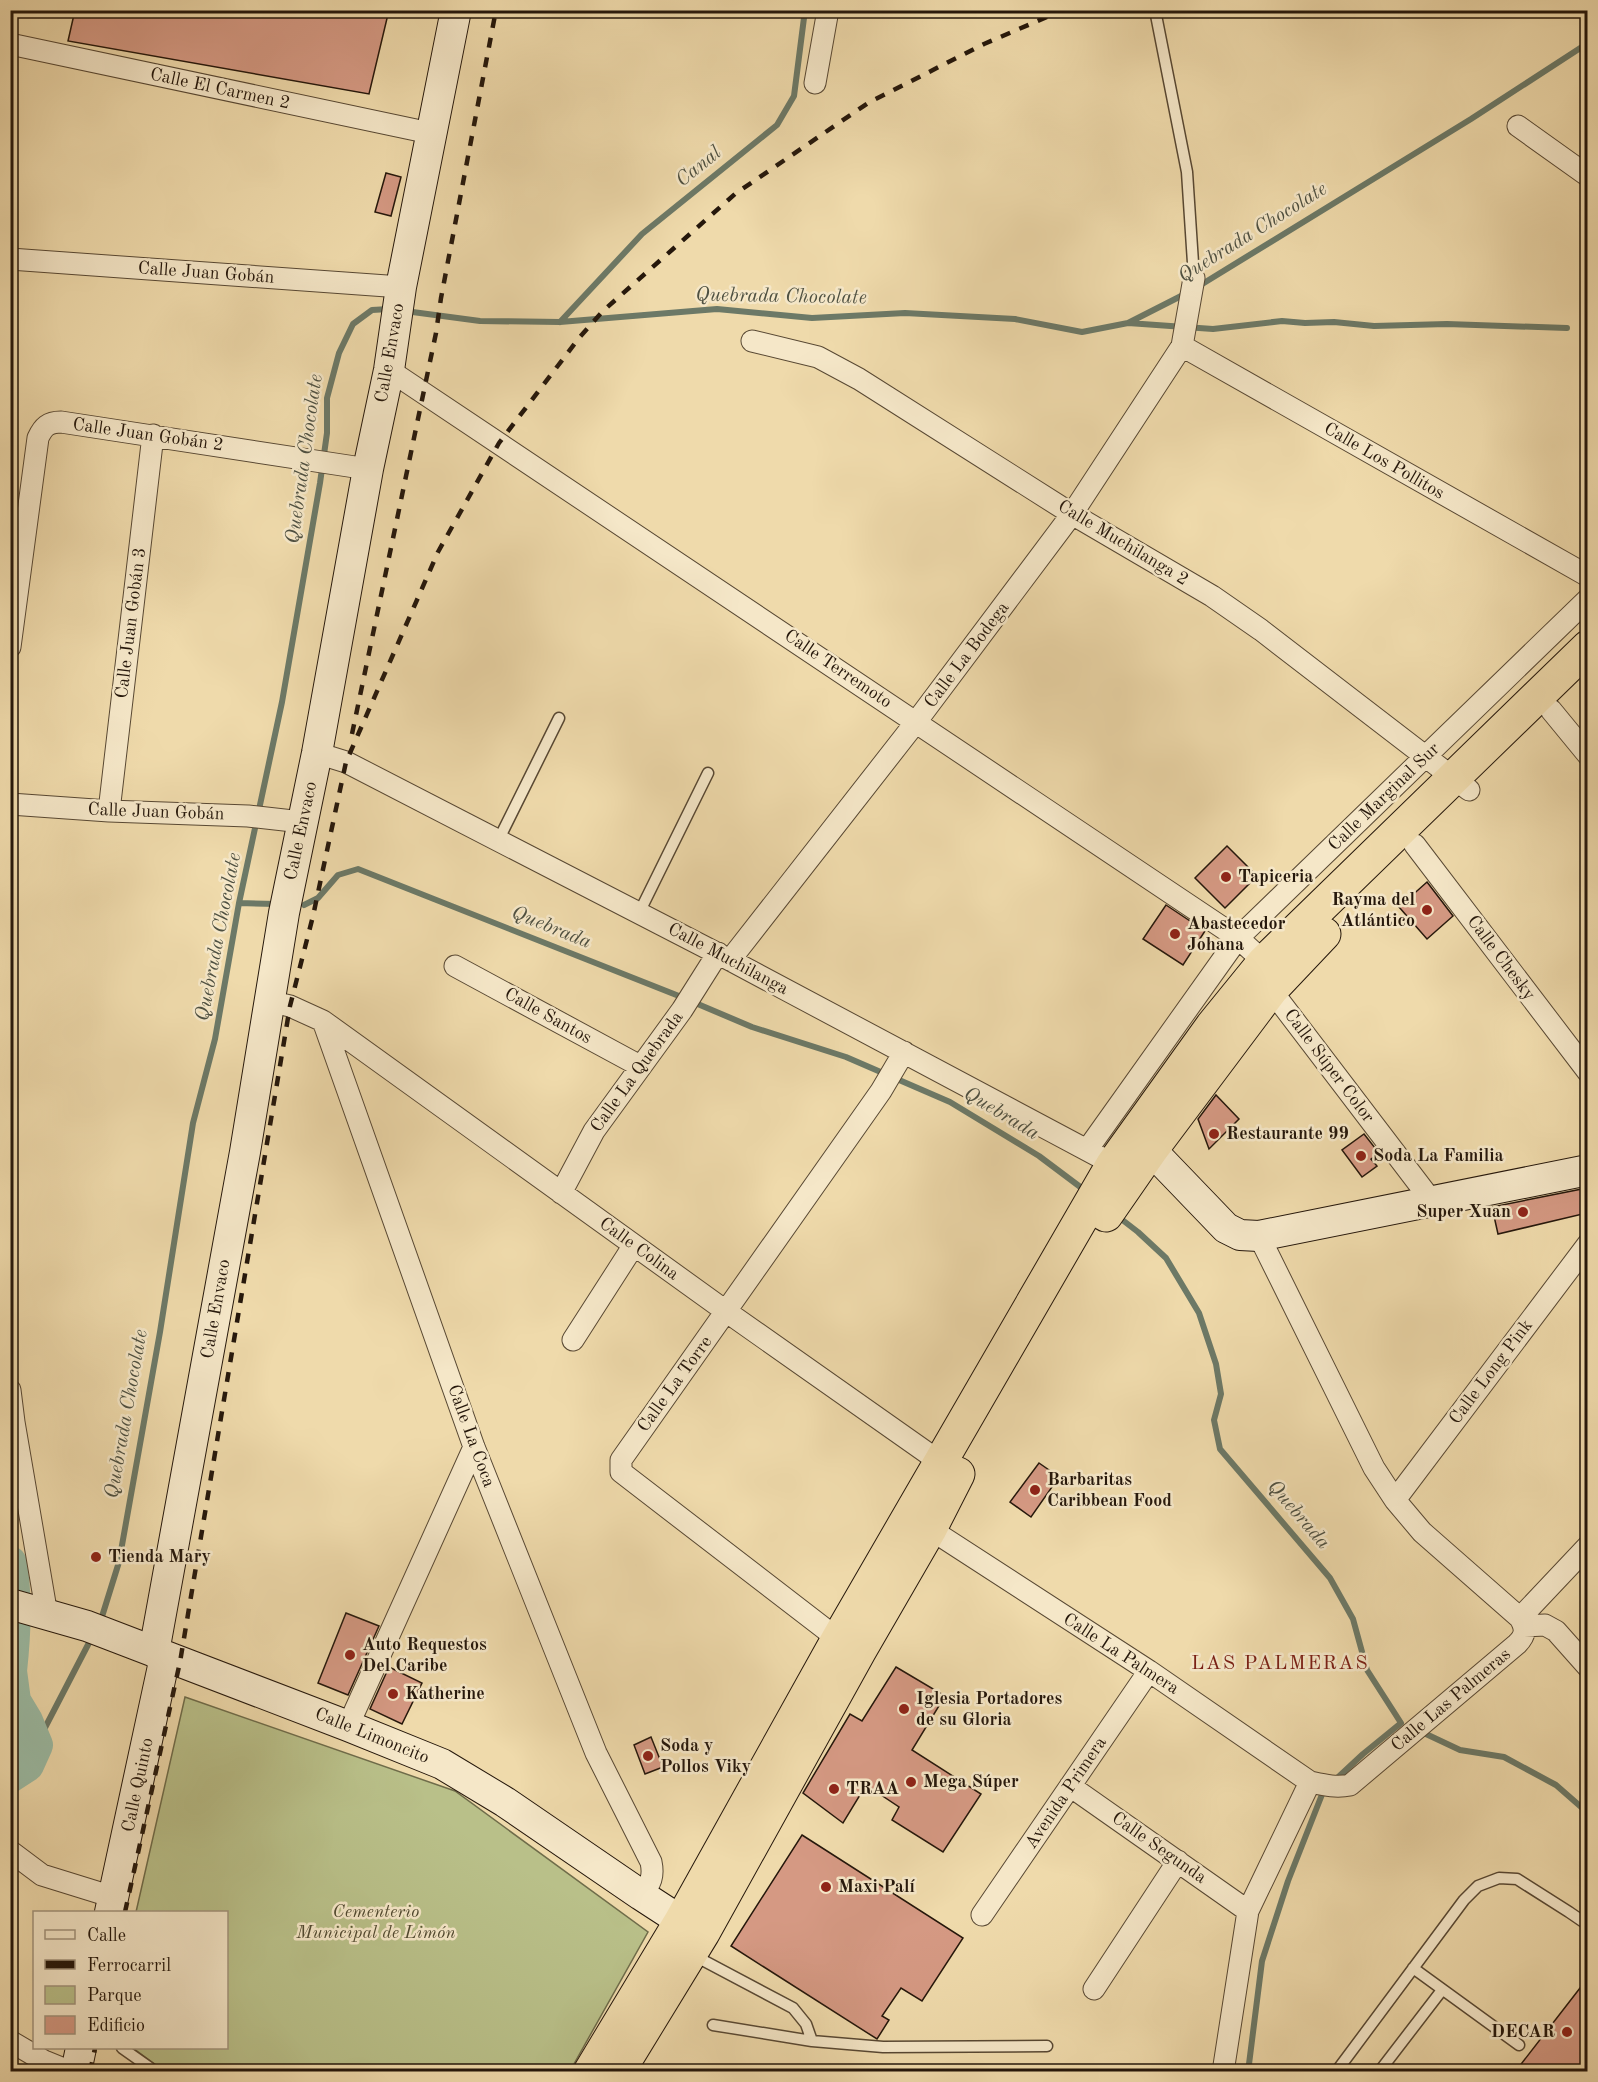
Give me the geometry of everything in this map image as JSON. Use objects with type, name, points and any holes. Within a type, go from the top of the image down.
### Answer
[{"type":"highway","points":[[1111,1173],[1151,1150],[1272,976],[1461,783],[1587,648]]},
{"type":"highway","points":[[601,2070],[691,1936],[849,1644],[1089,1224],[1111,1173],[1212,1026],[1272,976],[1415,845],[1461,783],[1551,710],[1587,674]]},
{"type":"highway","points":[[849,1644],[930,1529],[949,1469]]},
{"type":"street","name":"Calle Envaco","points":[[160,1655],[245,1152],[268,1001],[317,753],[360,467],[389,370],[430,133],[456,10]]},
{"type":"street","points":[[815,83],[828,10]]},
{"type":"street","name":"Calle El Carmen 2","points":[[10,44],[430,133]]},
{"type":"street","points":[[1518,126],[1587,176]]},
{"type":"street","name":"Calle Juan Gobán","points":[[10,259],[399,303]]},
{"type":"street","points":[[1183,341],[1194,278]]},
{"type":"street","name":"Calle Muchilanga 2","points":[[752,341],[818,357],[849,373],[1072,514],[1212,596],[1261,630],[1461,783]]},
{"type":"street","name":"Calle La Bodega","points":[[724,957],[916,722],[1072,514],[1183,341]]},
{"type":"street","name":"Calle Los Pollitos","points":[[1183,341],[1587,576]]},
{"type":"street","name":"Calle Terremoto","points":[[389,370],[1238,938],[1272,976]]},
{"type":"street","name":"Calle Juan Gobán 2","points":[[10,647],[37,450],[42,430],[47,425],[61,422],[360,467]]},
{"type":"street","name":"Calle Juan Gobán 3","points":[[109,812],[153,435]]},
{"type":"street","name":"Calle Marginal Sur","points":[[1111,1173],[1238,938],[1587,599]]},
{"type":"street","points":[[1551,710],[1587,755]]},
{"type":"street","name":"Calle Muchilanga","points":[[317,753],[346,762],[724,957],[901,1058],[1111,1173]]},
{"type":"street","name":"Calle Juan Gobán","points":[[10,804],[109,812],[248,816],[302,822]]},
{"type":"street","name":"Calle Chesky","points":[[1415,845],[1587,1072]]},
{"type":"street","name":"Calle La Quebrada","points":[[561,1193],[594,1131],[704,977],[724,957]]},
{"type":"street","name":"Calle Santos","points":[[455,966],[640,1066]]},
{"type":"street","name":"Calle Súper Color","points":[[1272,976],[1431,1200]]},
{"type":"street","points":[[268,1001],[290,1006],[323,1021]]},
{"type":"street","name":"Calle Colina","points":[[323,1021],[949,1469]]},
{"type":"street","name":"Calle La Coca","points":[[323,1021],[474,1447],[596,1753],[651,1862],[653,1874],[649,1886],[641,1895]]},
{"type":"street","name":"Calle La Torre","points":[[849,1644],[621,1472],[621,1460],[727,1312],[901,1058]]},
{"type":"street","points":[[1151,1150],[1226,1228],[1240,1235],[1259,1236],[1587,1170]]},
{"type":"street","points":[[1259,1236],[1374,1468],[1395,1500],[1422,1532],[1522,1622],[1545,1625],[1556,1631],[1587,1667]]},
{"type":"street","name":"Calle Long Pink","points":[[1395,1500],[1587,1244]]},
{"type":"street","points":[[573,1340],[634,1245]]},
{"type":"street","points":[[10,1390],[20,1455],[30,1610]]},
{"type":"street","points":[[348,1726],[474,1447]]},
{"type":"street","name":"Calle La Palmera","points":[[930,1529],[1322,1784]]},
{"type":"street","name":"Calle Las Palmeras","points":[[1322,1784],[1350,1785],[1517,1644],[1523,1638],[1522,1622],[1587,1546]]},
{"type":"street","name":"Calle Limoncito","points":[[30,1610],[98,1631],[442,1764],[505,1802],[641,1895],[691,1936]]},
{"type":"street","name":"Calle Quinto","points":[[112,1905],[160,1655]]},
{"type":"street","name":"Avenida Primera","points":[[982,1916],[1149,1671]]},
{"type":"street","points":[[1223,2072],[1248,1911],[1322,1784]]},
{"type":"street","name":"Calle Segunda","points":[[1070,1786],[1248,1911]]},
{"type":"street","points":[[10,1851],[42,1875],[112,1905]]},
{"type":"street","points":[[1094,1989],[1178,1861]]},
{"type":"street","points":[[10,2041],[44,2061],[71,2072]]},
{"type":"street","points":[[76,2072],[81,2049]]},
{"type":"lane","points":[[1155,10],[1187,172],[1194,278]]},
{"type":"lane","points":[[498,841],[559,718]]},
{"type":"lane","points":[[639,913],[708,773]]},
{"type":"lane","points":[[1336,2072],[1464,1900],[1478,1886],[1498,1878],[1517,1879],[1587,1926]]},
{"type":"lane","points":[[691,1936],[793,2008],[806,2024],[812,2041]]},
{"type":"lane","points":[[1413,1968],[1519,2045]]},
{"type":"lane","points":[[1379,2072],[1442,1990]]},
{"type":"lane","points":[[713,2025],[812,2041],[883,2047],[1047,2046]]},
{"type":"lane","points":[[123,2049],[156,2072]]},
{"type":"green space","name":"Cementerio Municipal de Limón","points":[[185,1697],[455,1791],[648,1932],[570,2071],[164,2071],[134,2049],[228,2049],[228,1911],[136,1911]]},
{"type":"building","points":[[75,10],[389,10],[369,94],[68,41]]},
{"type":"building","points":[[386,173],[401,177],[391,216],[375,212]]},
{"type":"building","name":"Tapiceria","points":[[1227,846],[1257,876],[1225,908],[1195,878]]},
{"type":"building","name":"Rayma del Atlántico","points":[[1427,882],[1453,916],[1427,939],[1399,907]]},
{"type":"building","name":"Abastecedor Johana","points":[[1166,905],[1205,931],[1183,965],[1143,939]]},
{"type":"building","name":"Restaurante 99","points":[[1216,1095],[1239,1119],[1209,1149],[1198,1119]]},
{"type":"building","name":"Soda La Familia","points":[[1364,1134],[1379,1153],[1371,1159],[1377,1166],[1362,1177],[1342,1150]]},
{"type":"building","name":"Super Xuan","points":[[1587,1188],[1587,1213],[1498,1234],[1492,1207]]},
{"type":"building","name":"Barbaritas Caribbean Food","points":[[1039,1463],[1059,1477],[1031,1517],[1010,1502]]},
{"type":"building","name":"Auto Requestos Del Caribe","points":[[346,1613],[379,1626],[348,1695],[318,1683]]},
{"type":"building","name":"Katherine","points":[[389,1667],[422,1683],[402,1724],[370,1709]]},
{"type":"building","points":[[896,1667],[945,1696],[912,1750],[981,1794],[943,1852],[892,1820],[899,1807],[866,1785],[843,1823],[803,1793],[850,1714],[862,1721]]},
{"type":"building","name":"Soda y Pollos Viky","points":[[651,1737],[663,1767],[645,1774],[634,1745]]},
{"type":"building","name":"Maxi Palí","points":[[802,1835],[963,1938],[922,2001],[901,1988],[882,2016],[889,2020],[877,2039],[731,1946]]},
{"type":"building","name":"DECAR","points":[[1587,1979],[1587,2072],[1515,2072]]},
{"type":"waterway","name":"Canal","points":[[560,322],[642,234],[777,125],[794,96],[805,10]]},
{"type":"waterway","name":"Quebrada Chocolate","points":[[1199,286],[1471,119],[1588,43]]},
{"type":"waterway","name":"Quebrada Chocolate","points":[[405,311],[480,321],[560,322],[717,309],[812,318],[905,313],[1015,319],[1082,332],[1128,323],[1185,294]]},
{"type":"waterway","name":"Quebrada Chocolate","points":[[100,1623],[119,1562],[160,1332],[193,1123],[215,1039],[239,903],[282,702],[320,483],[327,433],[327,398],[339,353],[353,324],[372,310],[389,309]]},
{"type":"waterway","points":[[1128,323],[1213,329],[1282,321],[1334,322],[1374,326],[1447,324],[1567,328]]},
{"type":"waterway","name":"Quebrada","points":[[304,905],[318,898],[338,875],[358,869],[684,998]]},
{"type":"waterway","name":"Quebrada","points":[[239,903],[276,904]]},
{"type":"waterway","name":"Quebrada","points":[[693,1002],[752,1027],[846,1057],[950,1102],[1039,1156],[1087,1192]]},
{"type":"waterway","name":"Quebrada","points":[[1116,1215],[1166,1258],[1199,1313],[1216,1364],[1221,1394],[1214,1420],[1220,1449],[1330,1578],[1353,1619],[1367,1670],[1401,1723],[1334,1781]]},
{"type":"waterway","points":[[10,1563],[14,1617],[10,1671]]},
{"type":"waterway","name":"Quebrada Chocolate","points":[[36,1745],[92,1637]]},
{"type":"waterway","points":[[10,1671],[14,1701],[36,1745],[27,1765],[10,1776]]},
{"type":"waterway","name":"Quebrada","points":[[1426,1734],[1460,1750],[1504,1757],[1556,1785],[1588,1813]]},
{"type":"waterway","name":"Quebrada","points":[[1248,2072],[1262,1961],[1288,1881],[1323,1792],[1327,1788]]},
{"type":"railway","points":[[352,734],[436,333],[496,10]]},
{"type":"railway","points":[[125,1911],[180,1662],[290,1006],[313,916],[346,762],[438,552],[499,443],[579,338],[603,311],[735,194],[868,103],[984,44],[1063,10]]},
{"type":"railway","points":[[90,2072],[95,2049]]},
{"type":"place","name":"Tapiceria","points":[[1226,877]]},
{"type":"place","name":"Rayma del Atlántico","points":[[1427,910]]},
{"type":"place","name":"Abastecedor Johana","points":[[1175,934]]},
{"type":"place","name":"Restaurante 99","points":[[1214,1134]]},
{"type":"place","name":"Soda La Familia","points":[[1361,1156]]},
{"type":"place","name":"Super Xuan","points":[[1523,1212]]},
{"type":"place","name":"Barbaritas Caribbean Food","points":[[1035,1490]]},
{"type":"place","name":"Tienda Mary","points":[[96,1557]]},
{"type":"place","name":"Auto Requestos Del Caribe","points":[[350,1655]]},
{"type":"place","name":"Katherine","points":[[393,1694]]},
{"type":"place","name":"Iglesia Portadores de su Gloria","points":[[904,1709]]},
{"type":"place","name":"Soda y Pollos Viky","points":[[648,1756]]},
{"type":"place","name":"Mega Súper","points":[[911,1782]]},
{"type":"place","name":"TRAA","points":[[834,1789]]},
{"type":"place","name":"Maxi Palí","points":[[826,1887]]},
{"type":"place","name":"DECAR","points":[[1567,2032]]},
{"type":"district","name":"LAS PALMERAS","points":[[1280,1664]]}]
